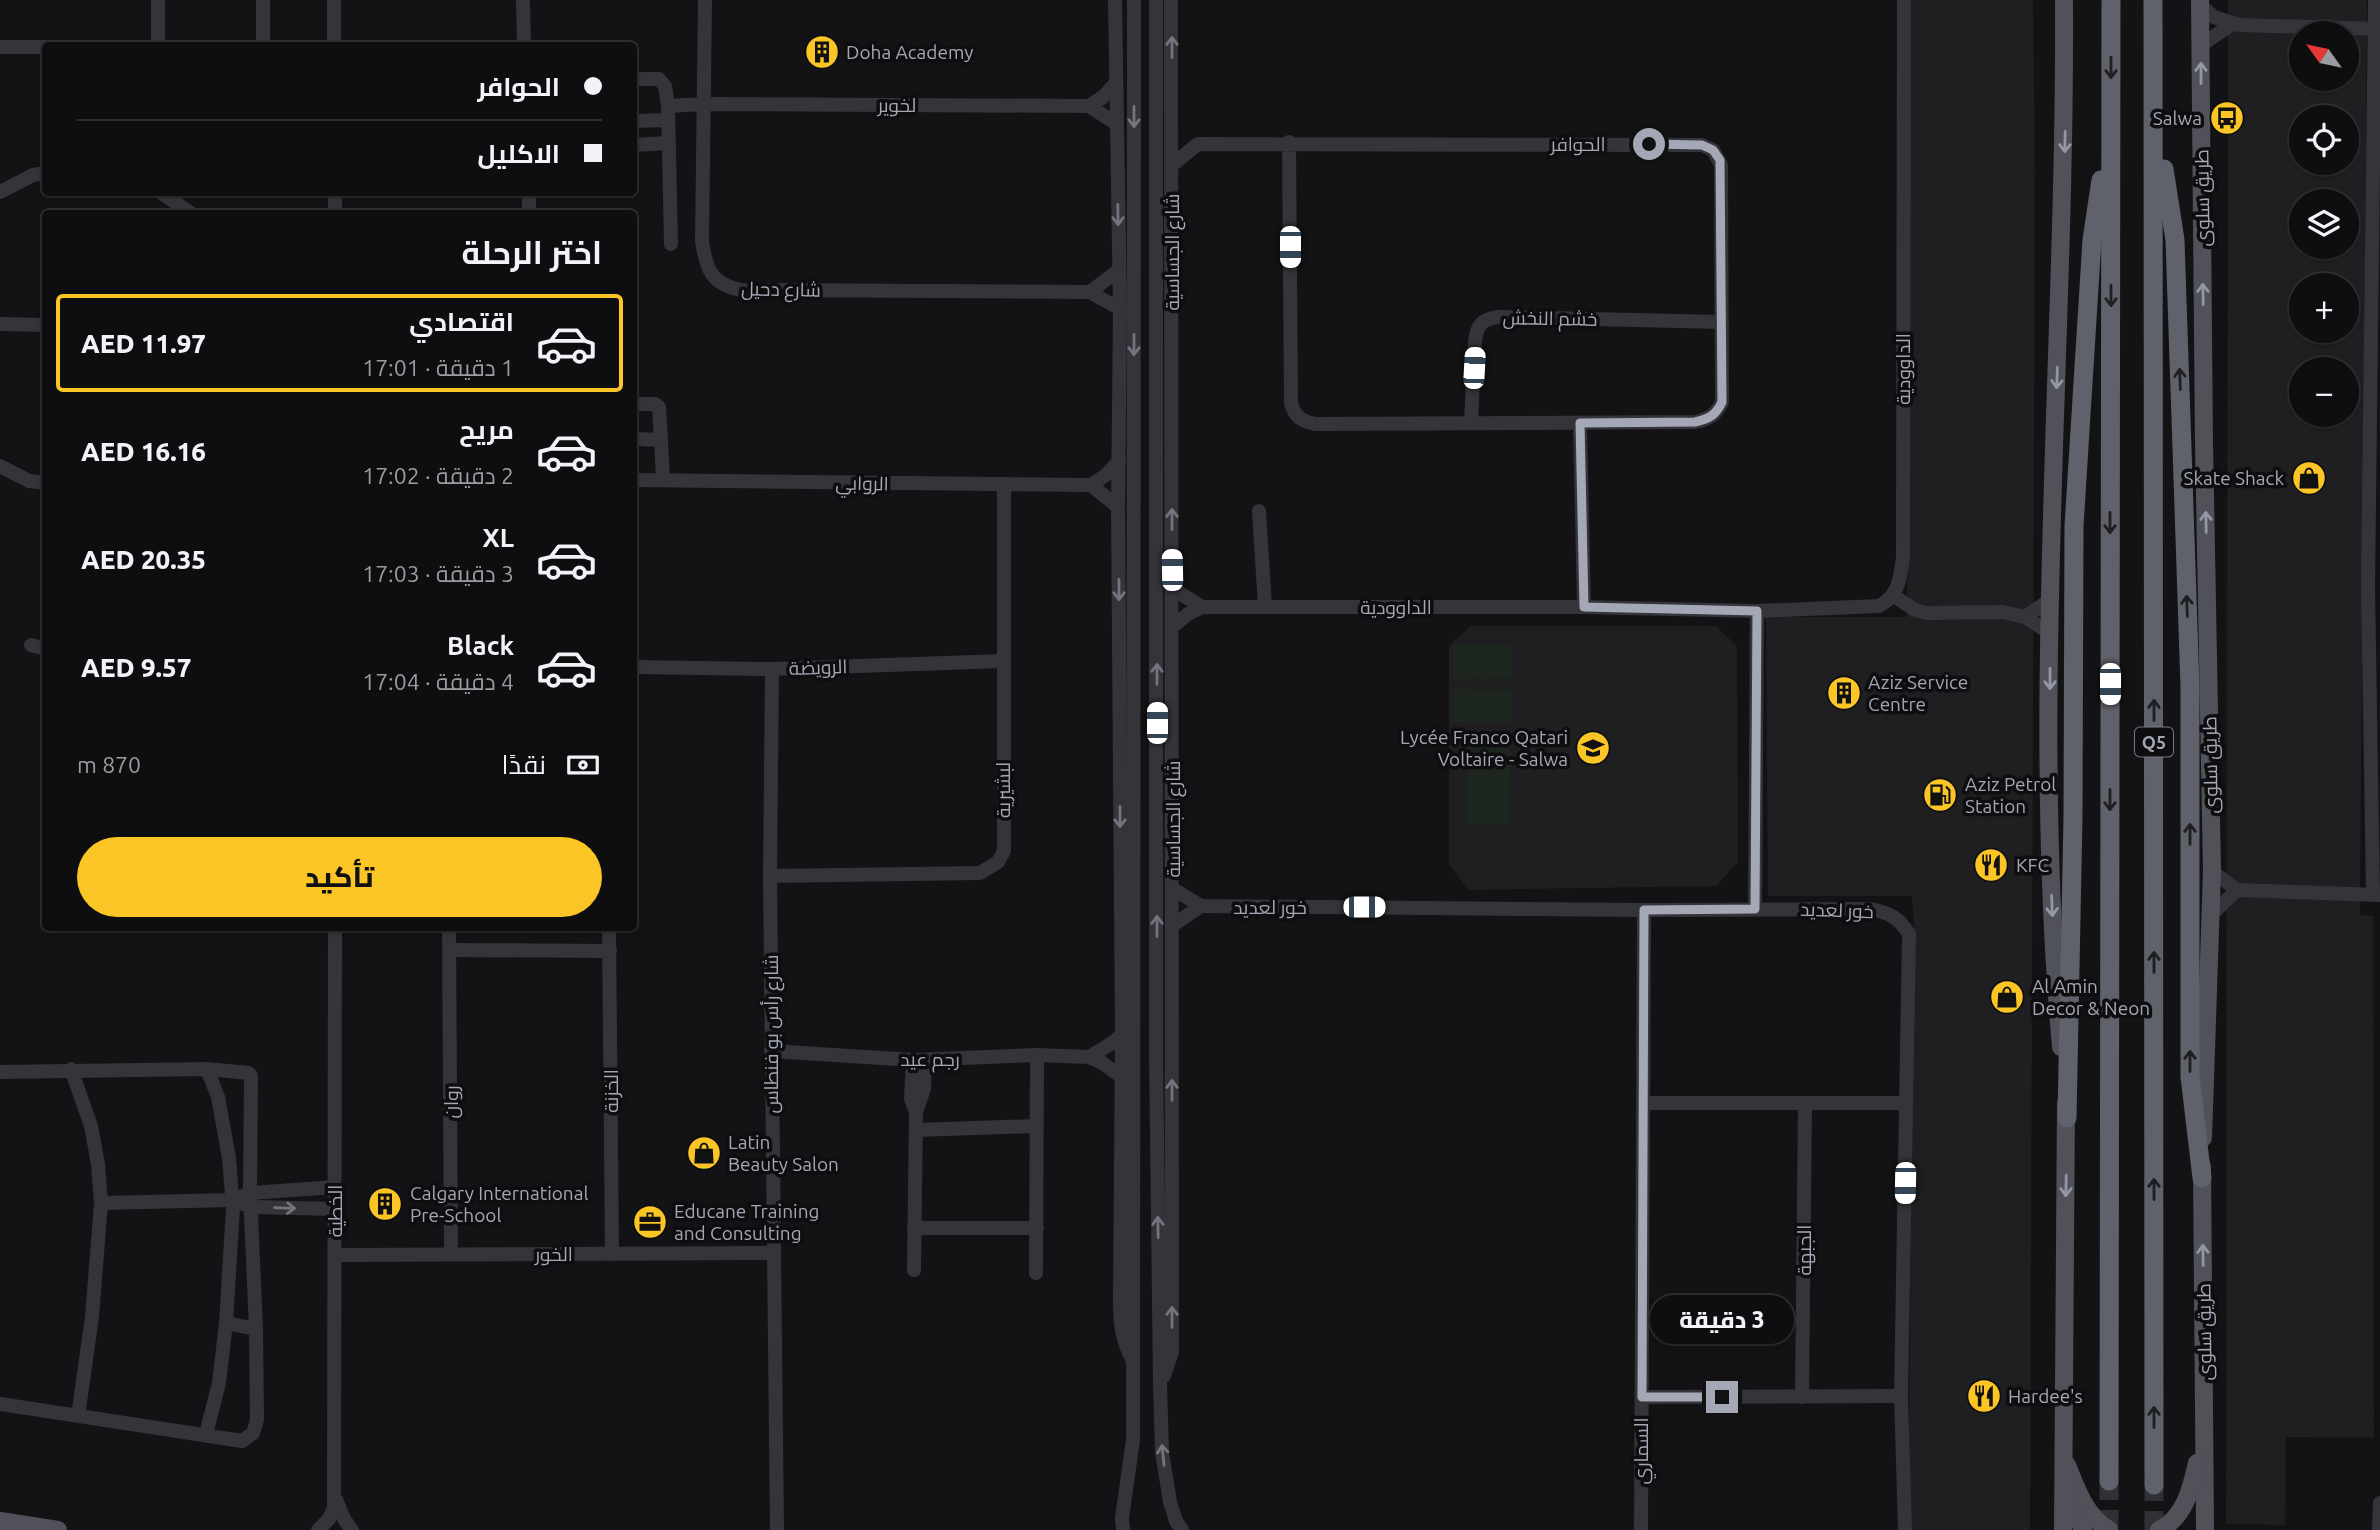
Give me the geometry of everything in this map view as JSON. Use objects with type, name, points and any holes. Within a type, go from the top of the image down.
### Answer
[{"type":"highway","name":"Q5","points":[[2109,1481],[2111,0]]},
{"type":"highway","name":"Q5","points":[[2153,0],[2154,1485]]},
{"type":"highway","points":[[2067,1118],[2073,817],[2074,526],[2092,240],[2111,106]]},
{"type":"highway","points":[[2154,111],[2175,240],[2190,687],[2190,1077],[2202,1178]]},
{"type":"main road","points":[[2063,1530],[2067,1118],[2055,976],[2050,853],[2050,633],[2064,169],[2064,0]]},
{"type":"main road","name":"طريق سلوى","points":[[2200,3],[2212,871],[2202,1178],[2205,1530]]},
{"type":"main road","points":[[2204,1372],[2216,1401],[2217,1530]]},
{"type":"main road","points":[[2159,1530],[2176,1517],[2186,1502],[2205,1422]]},
{"type":"main road","points":[[2063,1455],[2085,1507],[2109,1530]]},
{"type":"main road","points":[[2051,1530],[2063,1480]]},
{"type":"main road","points":[[2063,1480],[2083,1530]]},
{"type":"main road","points":[[2194,1530],[2204,1495]]},
{"type":"main road","points":[[0,1521],[58,1530]]},
{"type":"street","points":[[158,0],[158,42]]},
{"type":"street","points":[[263,0],[263,42]]},
{"type":"street","points":[[334,0],[334,42]]},
{"type":"street","points":[[523,0],[524,42]]},
{"type":"street","name":"شارع دحيل","points":[[705,0],[702,241],[705,263],[714,278],[725,287],[740,290],[1090,292],[1120,309]]},
{"type":"street","name":"شارع الجساسية","points":[[1115,0],[1120,309],[1118,507],[1122,1009],[1121,1326],[1124,1346],[1134,1362]]},
{"type":"street","name":"شارع الجساسية","points":[[1120,1526],[1133,1440],[1134,1362],[1135,0]]},
{"type":"street","name":"شارع الجساسية","points":[[1156,0],[1160,1383],[1162,1452],[1176,1527]]},
{"type":"street","name":"شارع الجساسية","points":[[1160,1383],[1172,1352],[1171,0]]},
{"type":"street","name":"الداوودية","points":[[1202,607],[1584,607],[1757,611],[1879,606],[1894,596],[1900,583],[1903,557],[1904,0]]},
{"type":"street","points":[[2212,871],[2237,890],[2376,894],[2368,587],[2377,29],[2375,0]]},
{"type":"street","points":[[2200,3],[2214,17],[2232,24],[2377,29]]},
{"type":"street","points":[[2200,46],[2232,24]]},
{"type":"street","points":[[0,47],[42,47]]},
{"type":"street","points":[[1155,73],[1172,83]]},
{"type":"street","points":[[637,79],[659,79],[663,82],[668,113],[671,244]]},
{"type":"street","points":[[1115,83],[1103,97],[1089,106],[1117,124]]},
{"type":"street","name":"لخوير","points":[[637,120],[705,104],[1089,106]]},
{"type":"street","points":[[1172,125],[1198,144],[1172,165]]},
{"type":"street","name":"الحوافر","points":[[1198,144],[1289,142],[1702,145],[1713,150],[1721,165],[1722,402],[1718,412],[1708,419],[1695,422],[1315,424],[1303,421],[1294,414],[1291,403],[1289,142]]},
{"type":"street","points":[[637,145],[668,143]]},
{"type":"street","points":[[1118,169],[1134,195]]},
{"type":"street","points":[[0,192],[33,175],[42,174]]},
{"type":"street","points":[[1156,211],[1172,195]]},
{"type":"street","points":[[166,196],[186,210]]},
{"type":"street","points":[[1090,292],[1119,270]]},
{"type":"street","name":"خشم النخش","points":[[1471,422],[1475,341],[1477,328],[1486,318],[1722,322]]},
{"type":"street","points":[[0,324],[42,324]]},
{"type":"street","points":[[637,404],[655,404],[659,407],[663,480]]},
{"type":"street","points":[[1119,441],[1134,417]]},
{"type":"street","points":[[1580,423],[1584,607]]},
{"type":"street","points":[[637,439],[661,440]]},
{"type":"street","points":[[1118,507],[1091,485],[1106,475],[1119,461]]},
{"type":"street","points":[[0,466],[29,481],[42,483]]},
{"type":"street","name":"الروابي","points":[[637,480],[1091,485]]},
{"type":"street","name":"لبشيرية","points":[[770,876],[980,873],[999,862],[1004,851],[1004,484]]},
{"type":"street","points":[[1259,511],[1265,606]]},
{"type":"street","points":[[1119,532],[1134,552]]},
{"type":"street","points":[[1157,538],[1172,551]]},
{"type":"street","points":[[1173,589],[1202,607]]},
{"type":"street","points":[[1894,596],[1915,610],[1927,613],[2003,612],[2025,617],[2050,633]]},
{"type":"street","points":[[2025,617],[2051,599]]},
{"type":"street","points":[[1172,627],[1202,607]]},
{"type":"street","points":[[1755,909],[1757,611]]},
{"type":"street","name":"الرويضة","points":[[637,667],[772,669],[1003,661]]},
{"type":"street","name":"شارع رأس بو فنطاس","points":[[772,669],[770,876],[776,1528]]},
{"type":"street","points":[[1158,829],[1172,845]]},
{"type":"street","points":[[1173,889],[1200,906],[1173,925]]},
{"type":"street","points":[[2211,915],[2237,890]]},
{"type":"street","name":"خور لعديد","points":[[1200,906],[1871,909],[1888,913],[1900,921],[1909,934],[1901,1396],[1905,1530]]},
{"type":"street","name":"السماري","points":[[1641,1530],[1644,910]]},
{"type":"street","name":"الخطية","points":[[318,1530],[333,1513],[334,1494],[335,931]]},
{"type":"street","name":"روان","points":[[449,931],[451,1254]]},
{"type":"street","name":"الخزنة","points":[[609,931],[612,1254]]},
{"type":"street","points":[[450,950],[610,951]]},
{"type":"street","points":[[1157,977],[1172,959]]},
{"type":"street","points":[[1122,1009],[1134,982]]},
{"type":"street","points":[[1089,1057],[1122,1034]]},
{"type":"street","name":"رجم عيد","points":[[771,1051],[919,1060],[1037,1055],[1089,1057],[1122,1077]]},
{"type":"street","points":[[1036,1273],[1037,1055]]},
{"type":"street","points":[[914,1270],[916,1112],[911,1099],[919,1060]]},
{"type":"street","points":[[71,1069],[91,1126],[101,1203],[92,1317],[78,1416]]},
{"type":"street","points":[[206,1434],[219,1383],[226,1323],[232,1200],[229,1158],[218,1097],[207,1069]]},
{"type":"street","points":[[0,1072],[207,1069],[245,1071],[251,1076],[251,1200],[257,1420],[253,1433],[242,1441],[0,1404]]},
{"type":"street","points":[[1643,1103],[1906,1103]]},
{"type":"street","name":"الجبهة","points":[[1802,1396],[1805,1104]]},
{"type":"street","points":[[916,1130],[1035,1126]]},
{"type":"street","points":[[251,1200],[335,1187]]},
{"type":"street","points":[[101,1203],[251,1200],[335,1209]]},
{"type":"street","points":[[914,1228],[1037,1227]]},
{"type":"street","name":"الخور","points":[[335,1255],[773,1253]]},
{"type":"street","points":[[226,1323],[256,1329]]},
{"type":"street","points":[[1642,1397],[1901,1396]]},
{"type":"street","name":"الخطية","points":[[334,1494],[344,1519],[352,1530]]},
{"type":"street","points":[[2379,1530],[2380,1503]]},
{"type":"shaded area","points":[[1908,0],[2033,0],[2035,169],[2030,1530],[1908,1530],[1914,929],[1912,896],[1768,896],[1766,617],[1907,617]]},
{"type":"shaded area","points":[[2228,0],[2366,0],[2360,915],[2373,916],[2374,1438],[2286,1437],[2285,1525],[2226,1524]]},
{"type":"shaded area","name":"Lycée Franco Qatari Voltaire - Salwa","points":[[1471,626],[1716,626],[1737,646],[1738,862],[1716,886],[1468,890],[1449,864],[1449,645]]},
{"type":"shaded area","points":[[1453,645],[1512,645],[1512,678],[1453,679]]},
{"type":"shaded area","points":[[1452,689],[1511,690],[1511,722],[1452,722]]},
{"type":"shaded area","points":[[1468,739],[1511,740],[1509,825],[1466,824]]},
{"type":"tunnel","points":[[2109,1481],[2109,1530]]},
{"type":"tunnel","points":[[2154,1485],[2154,1530]]},
{"type":"place","name":"Doha Academy","points":[[822,52]]},
{"type":"place","name":"Salwa","points":[[2227,118]]},
{"type":"place","name":"Skate Shack","points":[[2309,478]]},
{"type":"place","name":"Aziz Service Centre","points":[[1844,693]]},
{"type":"place","name":"Lycée Franco Qatari Voltaire - Salwa","points":[[1593,748]]},
{"type":"place","name":"Aziz Petrol Station","points":[[1940,795]]},
{"type":"place","name":"KFC","points":[[1991,865]]},
{"type":"place","name":"Al Amin Decor & Neon","points":[[2007,997]]},
{"type":"place","name":"Latin Beauty Salon","points":[[704,1153]]},
{"type":"place","name":"Calgary International Pre-School","points":[[385,1204]]},
{"type":"place","name":"Educane Training and Consulting","points":[[650,1222]]},
{"type":"place","name":"Hardee's","points":[[1984,1396]]},
{"type":"route","points":[[1649,144],[1702,145],[1713,150],[1720,160],[1722,402],[1718,412],[1708,419],[1695,422],[1580,423],[1584,607],[1757,611],[1755,909],[1644,910],[1642,1397],[1722,1397]]}]
